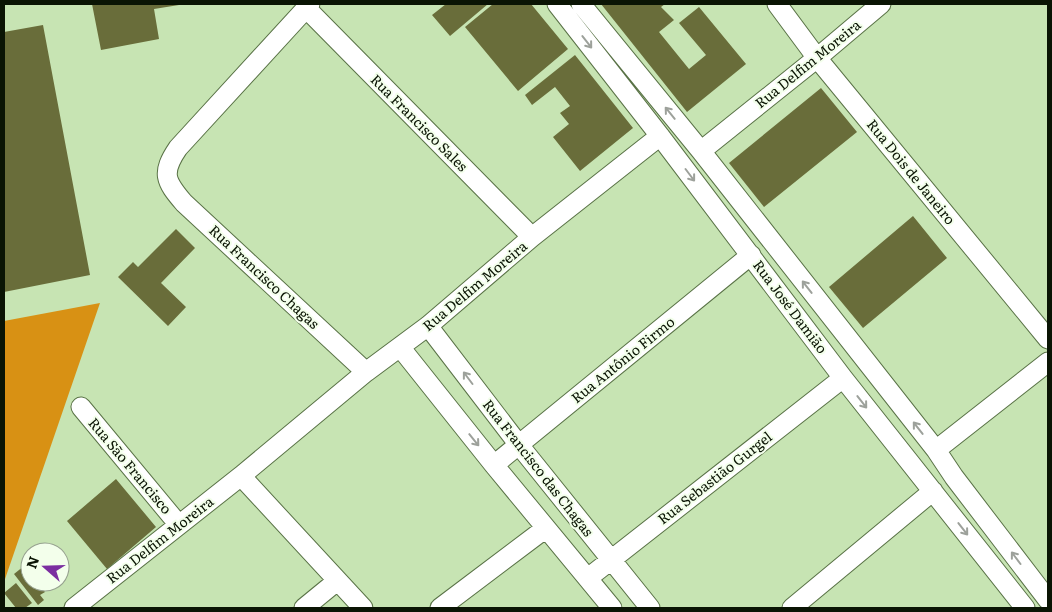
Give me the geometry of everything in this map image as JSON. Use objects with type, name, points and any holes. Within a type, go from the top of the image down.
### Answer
[{"type":"street","name":"Rua José Damião","points":[[557,4],[660,136],[843,378],[1025,608]]},
{"type":"street","name":"Rua José Damião","points":[[581,4],[701,151],[936,450],[1042,602]]},
{"type":"street","name":"Rua Dois de Janeiro","points":[[777,4],[817,58],[1048,338]]},
{"type":"street","name":"Rua Delfim Moreira","points":[[701,151],[881,4]]},
{"type":"street","name":"Rua Francisco Chagas","points":[[308,6],[178,148],[170,160],[167,177],[172,189],[184,203],[366,372]]},
{"type":"street","name":"Rua Francisco Sales","points":[[308,6],[532,237]]},
{"type":"street","points":[[660,136],[701,151]]},
{"type":"street","name":"Rua Delfim Moreira","points":[[74,608],[241,476],[366,372],[428,326],[532,237],[660,136]]},
{"type":"street","name":"Rua Antônio Firmo","points":[[494,465],[751,255]]},
{"type":"street","points":[[806,328],[826,311]]},
{"type":"street","name":"Rua Francisco das Chagas","points":[[428,326],[519,445],[650,608]]},
{"type":"street","points":[[400,347],[612,608]]},
{"type":"street","points":[[936,450],[1048,362]]},
{"type":"street","name":"Rua Sebastião Gurgel","points":[[588,578],[843,378]]},
{"type":"street","name":"Rua São Francisco","points":[[82,407],[179,525]]},
{"type":"street","points":[[241,476],[363,608]]},
{"type":"street","points":[[792,608],[933,491]]},
{"type":"street","points":[[440,608],[546,528]]},
{"type":"street","points":[[304,608],[337,581]]},
{"type":"shaded area","points":[[100,303],[4,582],[4,321]]},
{"type":"building","points":[[92,4],[179,5],[154,9],[159,39],[101,50]]},
{"type":"building","points":[[446,4],[488,4],[450,36],[432,15]]},
{"type":"building","points":[[493,4],[531,4],[568,49],[518,91],[465,27]]},
{"type":"building","points":[[601,4],[665,4],[661,7],[674,20],[659,32],[689,69],[706,55],[679,23],[699,7],[746,64],[687,112]]},
{"type":"building","points":[[43,25],[90,275],[4,292],[4,32]]},
{"type":"building","points":[[575,55],[633,128],[580,171],[553,137],[569,124],[560,113],[570,106],[555,87],[532,105],[525,95]]},
{"type":"building","points":[[821,88],[857,132],[764,207],[729,163]]},
{"type":"building","points":[[913,216],[947,258],[863,328],[829,287]]},
{"type":"building","points":[[176,229],[195,248],[161,283],[186,307],[168,326],[118,277],[133,262],[138,267]]},
{"type":"building","points":[[116,479],[156,527],[107,569],[67,521]]},
{"type":"building","points":[[20,569],[20,582],[14,574]]},
{"type":"building","points":[[16,583],[20,588],[20,592],[23,592],[32,603],[25,608],[16,608],[4,593]]},
{"type":"building","points":[[28,592],[45,592],[40,595],[44,600],[38,605]]}]
